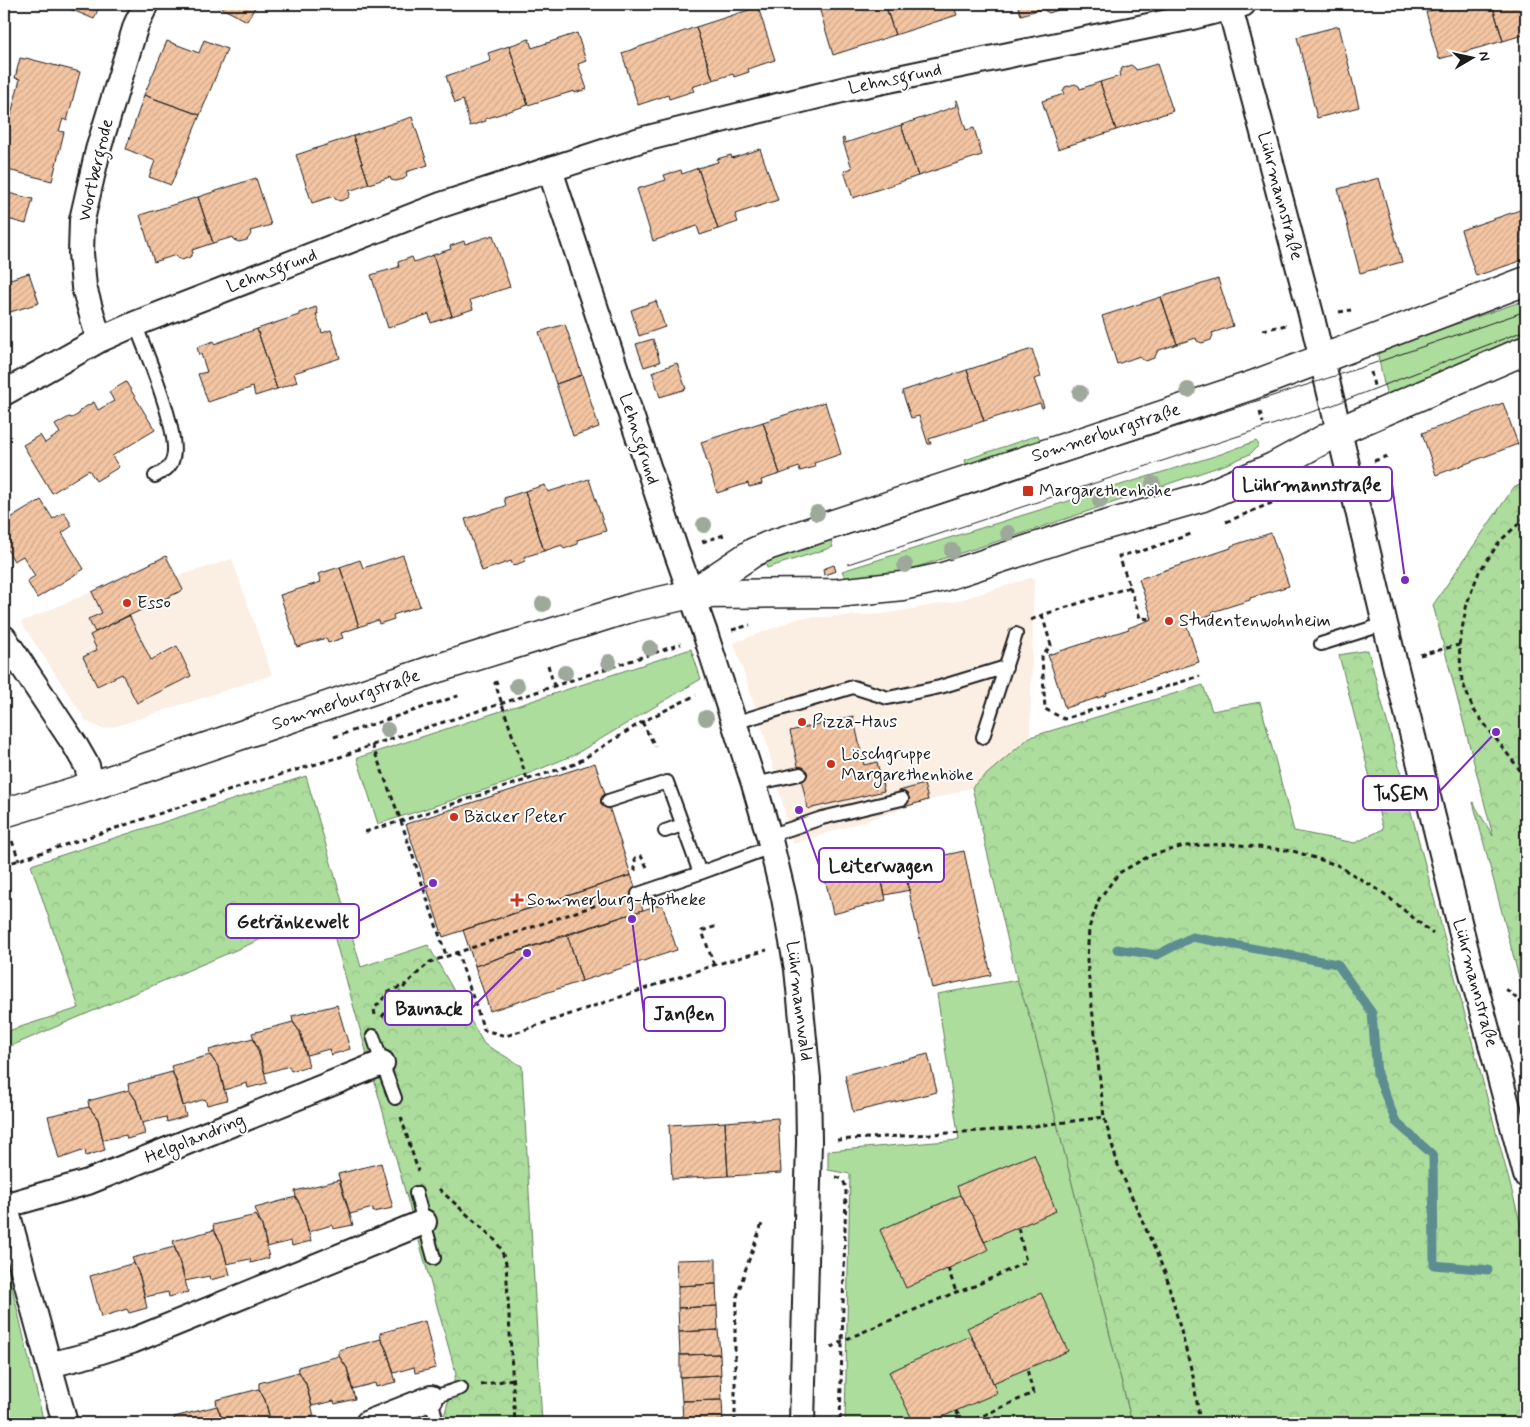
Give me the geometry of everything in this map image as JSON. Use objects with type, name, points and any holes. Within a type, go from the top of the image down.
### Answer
[{"type":"street","name":"Wortbergrode","points":[[99,340],[84,287],[81,253],[82,220],[98,150],[136,25],[146,4]]},
{"type":"street","name":"Lehnsgrund","points":[[4,393],[99,340],[135,324],[441,205],[640,140],[850,88],[1192,18],[1234,5]]},
{"type":"street","name":"Lührmannstraße","points":[[1234,5],[1350,471],[1385,624],[1468,958],[1526,1175]]},
{"type":"street","name":"Lehnsgrund","points":[[550,170],[691,594]]},
{"type":"street","name":"Sommerburgstraße","points":[[691,594],[754,552],[770,545],[1234,391],[1526,281]]},
{"type":"street","name":"Sommerburgstraße","points":[[4,813],[92,786],[473,657],[634,607],[691,594],[838,593],[902,586],[943,577],[1203,497],[1273,467],[1339,432],[1526,350]]},
{"type":"street","name":"Lührmannwald","points":[[691,594],[754,784],[770,842],[784,898],[802,1004],[808,1079],[809,1141],[802,1423]]},
{"type":"street","points":[[4,638],[75,745],[87,766],[92,786]]},
{"type":"street","name":"Helgolandring","points":[[65,1423],[4,1204],[88,1182],[382,1063]]},
{"type":"street","points":[[48,1364],[89,1355],[132,1341],[424,1222]]},
{"type":"street","points":[[368,1423],[431,1398]]},
{"type":"lane","points":[[135,324],[151,364],[174,437],[174,456],[169,467],[155,476]]},
{"type":"lane","points":[[1321,644],[1385,624]]},
{"type":"lane","points":[[983,737],[1016,634]]},
{"type":"lane","points":[[734,723],[853,687],[888,698],[940,686],[1006,667]]},
{"type":"lane","points":[[754,784],[800,774]]},
{"type":"lane","points":[[608,801],[667,782],[700,873]]},
{"type":"lane","points":[[638,894],[700,873],[822,818],[902,799]]},
{"type":"lane","points":[[665,830],[682,825]]},
{"type":"lane","points":[[373,1036],[396,1098]]},
{"type":"lane","points":[[416,1193],[434,1258]]},
{"type":"lane","points":[[437,1423],[431,1398],[460,1388]]},
{"type":"path","points":[[1362,343],[1380,415]]},
{"type":"path","points":[[1220,524],[1390,455]]},
{"type":"path","points":[[1526,517],[1500,541],[1479,572],[1467,603],[1459,645],[1462,681],[1473,709],[1526,778]]},
{"type":"path","points":[[1152,619],[1140,618],[1119,556],[1145,550],[1201,530]]},
{"type":"path","points":[[1016,634],[1029,622],[1042,614],[1130,587]]},
{"type":"path","points":[[1042,614],[1051,645],[1042,657],[1045,709],[1064,719],[1200,676]]},
{"type":"path","points":[[4,865],[246,785],[340,757],[706,636]]},
{"type":"path","points":[[1395,661],[1459,645]]},
{"type":"path","points":[[548,666],[554,686]]},
{"type":"path","points":[[495,683],[528,779]]},
{"type":"path","points":[[334,737],[461,695]]},
{"type":"path","points":[[365,832],[575,764],[642,722],[694,695]]},
{"type":"path","points":[[642,722],[655,746]]},
{"type":"path","points":[[372,745],[401,821],[446,956]]},
{"type":"path","points":[[1200,1423],[1193,1376],[1166,1275],[1118,1165],[1104,1117],[1087,961],[1089,928],[1099,899],[1119,873],[1148,856],[1184,846],[1231,844],[1293,851],[1338,865],[1382,892],[1428,931],[1468,958]]},
{"type":"path","points":[[635,858],[641,856],[650,871]]},
{"type":"path","points":[[383,1015],[407,983],[430,962],[457,951],[624,895]]},
{"type":"path","points":[[714,965],[702,931],[717,926]]},
{"type":"path","points":[[457,951],[484,1030],[506,1036],[714,965],[792,944]]},
{"type":"path","points":[[377,1023],[374,1009],[389,992],[407,983]]},
{"type":"path","points":[[396,1098],[418,1173]]},
{"type":"path","points":[[809,1141],[1012,1128],[1104,1117]]},
{"type":"path","points":[[832,1176],[840,1177],[844,1182],[846,1190],[840,1423]]},
{"type":"path","points":[[436,1186],[494,1239],[501,1249],[506,1263],[515,1423]]},
{"type":"path","points":[[735,1423],[737,1297],[744,1271],[763,1221]]},
{"type":"path","points":[[803,1365],[842,1341],[956,1292],[970,1288],[1026,1262],[1018,1227]]},
{"type":"path","points":[[948,1268],[956,1292]]},
{"type":"path","points":[[956,1410],[965,1423],[1032,1393],[1027,1369]]},
{"type":"path","points":[[460,1388],[513,1379]]},
{"type":"shaded area","points":[[166,556],[176,577],[232,559],[272,675],[102,729],[87,722],[21,622],[92,592]]},
{"type":"shaded area","points":[[1034,577],[1030,737],[972,787],[793,844],[766,740],[734,643],[800,618],[883,614],[957,601]]},
{"type":"green space","points":[[1526,300],[1526,338],[1387,398],[1377,351]]},
{"type":"green space","points":[[1038,435],[1042,446],[968,471],[965,460]]},
{"type":"green space","points":[[1256,441],[1259,445],[1250,454],[1230,463],[1024,533],[904,571],[885,576],[847,581],[842,571],[1221,454]]},
{"type":"green space","points":[[1526,483],[1526,1004],[1473,802],[1493,836],[1433,605],[1514,487]]},
{"type":"green space","points":[[829,533],[833,547],[767,568],[763,553]]},
{"type":"green space","points":[[691,649],[701,679],[574,755],[506,783],[378,824],[357,758]]},
{"type":"green space","points":[[1368,650],[1526,1244],[1526,1423],[1132,1423],[1033,1027],[1017,980],[972,787],[1030,737],[1203,685],[1212,711],[1260,702],[1294,831],[1355,843],[1383,829],[1339,655]]},
{"type":"green space","points":[[306,776],[361,967],[428,945],[484,1044],[522,1066],[542,1423],[442,1423],[456,1374],[329,918],[264,938],[4,1049],[4,1040],[11,1030],[79,1008],[31,865]]},
{"type":"green space","points":[[1018,980],[1033,1027],[1132,1423],[845,1423],[850,1174],[828,1170],[828,1151],[959,1140],[937,994]]},
{"type":"green space","points":[[4,1253],[44,1423],[4,1423]]},
{"type":"building","points":[[58,4],[100,4],[94,19]]},
{"type":"building","points":[[214,4],[257,4],[247,21]]},
{"type":"building","points":[[818,4],[885,4],[895,35],[833,55]]},
{"type":"building","points":[[885,4],[953,4],[957,15],[895,35]]},
{"type":"building","points":[[1017,4],[1059,4],[1060,6],[1058,10],[1049,13],[1044,8],[1021,15]]},
{"type":"building","points":[[1455,4],[1492,4],[1503,41],[1439,59],[1426,12]]},
{"type":"building","points":[[1492,4],[1526,4],[1526,34],[1503,41]]},
{"type":"building","points":[[758,7],[775,60],[748,69],[749,72],[734,77],[733,74],[713,80],[696,27]]},
{"type":"building","points":[[1339,26],[1359,107],[1317,118],[1297,37]]},
{"type":"building","points":[[696,27],[713,80],[692,87],[694,91],[669,99],[668,95],[638,105],[622,53]]},
{"type":"building","points":[[577,33],[586,61],[578,64],[587,89],[528,105],[509,46],[529,39],[532,48]]},
{"type":"building","points":[[204,40],[227,49],[200,115],[144,95],[167,41],[199,53]]},
{"type":"building","points":[[509,46],[528,105],[470,126],[463,100],[455,103],[446,76],[491,61],[488,53]]},
{"type":"building","points":[[20,58],[80,72],[67,121],[63,119],[59,131],[64,132],[52,181],[4,169],[4,142],[20,79],[15,78]]},
{"type":"building","points":[[1157,64],[1173,111],[1116,130],[1100,82],[1120,76],[1119,73],[1122,68],[1131,65],[1136,70]]},
{"type":"building","points":[[1100,82],[1116,130],[1058,149],[1042,101],[1064,94],[1065,87],[1075,84],[1080,89]]},
{"type":"building","points":[[144,95],[200,115],[171,185],[149,177],[155,161],[126,149]]},
{"type":"building","points":[[957,100],[966,130],[974,128],[982,155],[918,176],[901,125],[957,106],[955,101]]},
{"type":"building","points":[[412,117],[428,165],[406,172],[407,175],[404,179],[396,181],[391,180],[390,177],[369,184],[353,136]]},
{"type":"building","points":[[901,125],[918,176],[853,198],[844,171],[852,168],[842,139],[844,138],[845,143]]},
{"type":"building","points":[[353,136],[369,184],[349,191],[348,198],[340,201],[335,199],[334,196],[312,203],[296,155]]},
{"type":"building","points":[[760,149],[778,200],[735,214],[738,222],[718,229],[698,168],[718,162],[717,159],[731,155],[732,158]]},
{"type":"building","points":[[698,168],[718,229],[700,235],[697,226],[653,241],[637,189],[666,180],[664,175],[681,170],[682,174]]},
{"type":"building","points":[[256,178],[271,225],[250,231],[251,234],[247,240],[239,242],[234,240],[233,237],[213,243],[198,197]]},
{"type":"building","points":[[1379,178],[1402,262],[1360,273],[1338,189]]},
{"type":"building","points":[[4,192],[33,199],[26,224],[4,218]]},
{"type":"building","points":[[198,197],[213,243],[192,250],[193,253],[190,257],[182,260],[177,258],[176,255],[154,262],[140,215]]},
{"type":"building","points":[[1526,208],[1526,259],[1476,276],[1461,230]]},
{"type":"building","points":[[493,235],[510,287],[470,300],[473,309],[452,316],[433,255],[451,249],[450,246],[464,241],[465,244]]},
{"type":"building","points":[[433,255],[452,316],[431,323],[429,314],[388,328],[371,275],[399,267],[398,262],[412,257],[414,262]]},
{"type":"building","points":[[29,273],[39,303],[4,314],[4,281]]},
{"type":"building","points":[[1218,279],[1233,326],[1212,333],[1211,340],[1202,343],[1197,341],[1196,338],[1177,344],[1161,297]]},
{"type":"building","points":[[1161,297],[1177,344],[1157,351],[1154,358],[1146,361],[1141,359],[1140,356],[1117,364],[1102,316]]},
{"type":"building","points":[[656,301],[665,327],[639,336],[631,310]]},
{"type":"building","points":[[316,307],[318,314],[316,314],[322,333],[331,330],[340,358],[294,373],[297,382],[277,389],[257,329],[299,315],[299,313]]},
{"type":"building","points":[[565,324],[582,375],[556,384],[539,332]]},
{"type":"building","points":[[257,329],[277,389],[255,396],[253,387],[208,402],[198,374],[207,372],[197,347],[214,341],[214,344]]},
{"type":"building","points":[[653,339],[660,362],[644,367],[636,344]]},
{"type":"building","points":[[1032,349],[1041,377],[1034,379],[1044,407],[1042,408],[1040,403],[984,421],[967,370]]},
{"type":"building","points":[[677,363],[686,389],[660,397],[652,372]]},
{"type":"building","points":[[967,370],[984,421],[929,439],[931,444],[928,444],[919,416],[911,418],[902,391]]},
{"type":"building","points":[[582,375],[599,427],[573,436],[556,384]]},
{"type":"building","points":[[126,382],[155,430],[112,456],[119,467],[96,481],[89,470],[52,493],[23,445],[40,435],[45,443],[60,433],[55,425],[79,414],[80,410],[94,402],[98,410],[114,401],[109,392]]},
{"type":"building","points":[[825,402],[841,454],[814,463],[815,467],[800,471],[799,467],[780,474],[763,422]]},
{"type":"building","points":[[1503,403],[1518,444],[1436,475],[1422,433]]},
{"type":"building","points":[[763,422],[780,474],[761,480],[762,484],[749,487],[748,483],[717,493],[701,442]]},
{"type":"building","points":[[589,479],[606,531],[577,540],[578,544],[564,549],[562,545],[544,551],[525,491],[545,485],[548,492]]},
{"type":"building","points":[[525,491],[544,551],[524,557],[525,561],[513,566],[511,561],[482,571],[465,519],[506,506],[504,498]]},
{"type":"building","points":[[41,500],[53,519],[64,512],[72,526],[62,533],[84,569],[37,598],[27,581],[35,576],[23,556],[14,561],[4,544],[4,522]]},
{"type":"building","name":"Studentenwohnheim","points":[[1271,533],[1289,586],[1250,598],[1250,600],[1212,612],[1213,614],[1186,623],[1199,662],[1065,708],[1048,655],[1129,629],[1152,619],[1139,579]]},
{"type":"building","points":[[403,555],[420,606],[393,615],[394,619],[379,624],[378,620],[359,627],[340,567],[360,560],[363,568]]},
{"type":"building","name":"Esso","points":[[166,556],[183,590],[95,632],[88,619],[102,613],[92,592]]},
{"type":"building","points":[[834,565],[836,571],[824,575],[823,569]]},
{"type":"building","points":[[340,567],[359,627],[341,633],[343,638],[328,643],[326,638],[297,647],[280,595],[321,582],[318,574]]},
{"type":"building","points":[[129,615],[151,660],[177,646],[191,676],[137,703],[122,674],[97,686],[83,657],[97,650],[90,635]]},
{"type":"building","name":"Löschgruppe Margarethenhöhe","points":[[853,716],[864,765],[877,762],[884,791],[808,809],[790,731]]},
{"type":"building","points":[[595,763],[631,875],[443,937],[406,824]]},
{"type":"building","points":[[924,784],[928,800],[904,807],[899,791]]},
{"type":"building","points":[[875,851],[886,900],[833,914],[822,865]]},
{"type":"building","points":[[964,851],[991,975],[932,988],[903,864]]},
{"type":"building","points":[[903,864],[910,890],[885,895],[879,870]]},
{"type":"building","points":[[631,875],[643,910],[475,966],[463,930]]},
{"type":"building","points":[[662,904],[677,950],[582,981],[567,934]]},
{"type":"building","points":[[567,934],[582,981],[490,1011],[475,966]]},
{"type":"building","points":[[337,1005],[350,1049],[331,1055],[329,1049],[307,1055],[300,1032],[293,1022],[292,1016]]},
{"type":"building","points":[[293,1022],[300,1032],[309,1066],[291,1071],[289,1066],[265,1073],[252,1033]]},
{"type":"building","points":[[253,1038],[259,1050],[267,1083],[248,1088],[247,1083],[224,1090],[219,1068],[210,1055],[209,1050]]},
{"type":"building","points":[[928,1054],[937,1092],[853,1112],[845,1075]]},
{"type":"building","points":[[210,1055],[219,1068],[227,1100],[207,1105],[205,1099],[183,1106],[171,1066]]},
{"type":"building","points":[[172,1072],[177,1082],[186,1116],[167,1122],[166,1117],[142,1123],[136,1100],[129,1090],[128,1084]]},
{"type":"building","points":[[129,1090],[136,1100],[145,1134],[127,1139],[126,1135],[103,1140],[98,1119],[89,1107],[88,1101]]},
{"type":"building","points":[[89,1107],[98,1119],[105,1150],[86,1156],[85,1150],[59,1159],[48,1116]]},
{"type":"building","points":[[778,1118],[781,1173],[728,1176],[725,1122]]},
{"type":"building","points":[[725,1122],[728,1176],[672,1179],[669,1125]]},
{"type":"building","points":[[1034,1154],[1056,1211],[984,1242],[974,1217],[960,1195],[957,1186]]},
{"type":"building","points":[[381,1163],[393,1208],[373,1212],[373,1208],[350,1214],[338,1174]]},
{"type":"building","points":[[339,1180],[353,1225],[333,1229],[332,1225],[308,1232],[303,1211],[295,1191]]},
{"type":"building","points":[[960,1195],[974,1217],[988,1250],[906,1288],[880,1230]]},
{"type":"building","points":[[296,1197],[303,1211],[311,1241],[292,1246],[291,1241],[267,1247],[255,1208]]},
{"type":"building","points":[[256,1215],[262,1226],[269,1258],[251,1263],[250,1259],[227,1264],[222,1244],[213,1225]]},
{"type":"building","points":[[214,1230],[222,1244],[230,1275],[210,1280],[209,1276],[185,1281],[173,1241]]},
{"type":"building","points":[[174,1247],[180,1260],[188,1292],[169,1297],[168,1292],[145,1297],[140,1277],[132,1258]]},
{"type":"building","points":[[716,1259],[716,1284],[678,1286],[676,1260]]},
{"type":"building","points":[[134,1263],[140,1277],[147,1308],[129,1313],[127,1309],[101,1317],[90,1276]]},
{"type":"building","points":[[716,1284],[717,1306],[678,1308],[678,1286]]},
{"type":"building","points":[[1041,1293],[1068,1351],[993,1383],[985,1362],[967,1328]]},
{"type":"building","points":[[717,1306],[718,1330],[679,1332],[678,1308]]},
{"type":"building","points":[[425,1321],[436,1368],[415,1373],[414,1367],[394,1373],[380,1333]]},
{"type":"building","points":[[718,1330],[720,1354],[680,1355],[679,1332]]},
{"type":"building","points":[[970,1336],[985,1362],[997,1393],[928,1423],[914,1423],[889,1372]]},
{"type":"building","points":[[381,1339],[387,1351],[396,1382],[376,1387],[375,1383],[352,1389],[347,1368],[339,1356],[339,1350]]},
{"type":"building","points":[[720,1354],[721,1375],[680,1377],[680,1355]]},
{"type":"building","points":[[339,1356],[347,1368],[355,1399],[335,1404],[334,1401],[312,1406],[306,1384],[298,1367]]},
{"type":"building","points":[[299,1372],[306,1384],[314,1416],[294,1421],[293,1417],[271,1423],[265,1400],[259,1389],[259,1383]]},
{"type":"building","points":[[721,1375],[722,1400],[682,1401],[680,1377]]},
{"type":"building","points":[[259,1389],[265,1400],[271,1423],[224,1423],[216,1400]]},
{"type":"building","points":[[722,1400],[723,1421],[683,1423],[682,1401]]},
{"type":"building","points":[[217,1406],[224,1423],[175,1423],[174,1417]]},
{"type":"building","points":[[723,1421],[723,1423],[683,1423]]},
{"type":"waterway","points":[[1117,949],[1157,955],[1192,937],[1337,964],[1372,1013],[1377,1074],[1396,1122],[1433,1155],[1434,1265],[1488,1270]]},
{"type":"tram line","points":[[835,539],[1023,476],[1369,365],[1526,311]]},
{"type":"tram line","points":[[848,564],[1333,405],[1526,330]]},
{"type":"place","name":"Margarethenhöhe","points":[[1028,491]]},
{"type":"place","name":"Lührmannstraße","points":[[1405,580]]},
{"type":"place","name":"Esso","points":[[127,603]]},
{"type":"place","name":"Studentenwohnheim","points":[[1169,621]]},
{"type":"place","name":"Pizza-Haus","points":[[802,722]]},
{"type":"place","name":"TuSEM","points":[[1496,732]]},
{"type":"place","name":"Löschgruppe Margarethenhöhe","points":[[831,764]]},
{"type":"place","name":"Leiterwagen","points":[[799,810]]},
{"type":"place","name":"Bäcker Peter","points":[[454,817]]},
{"type":"place","name":"Getränkewelt","points":[[433,883]]},
{"type":"place","name":"Sommerburg-Apotheke","points":[[517,900]]},
{"type":"place","name":"Janßen","points":[[632,919]]},
{"type":"place","name":"Baunack","points":[[527,953]]}]
